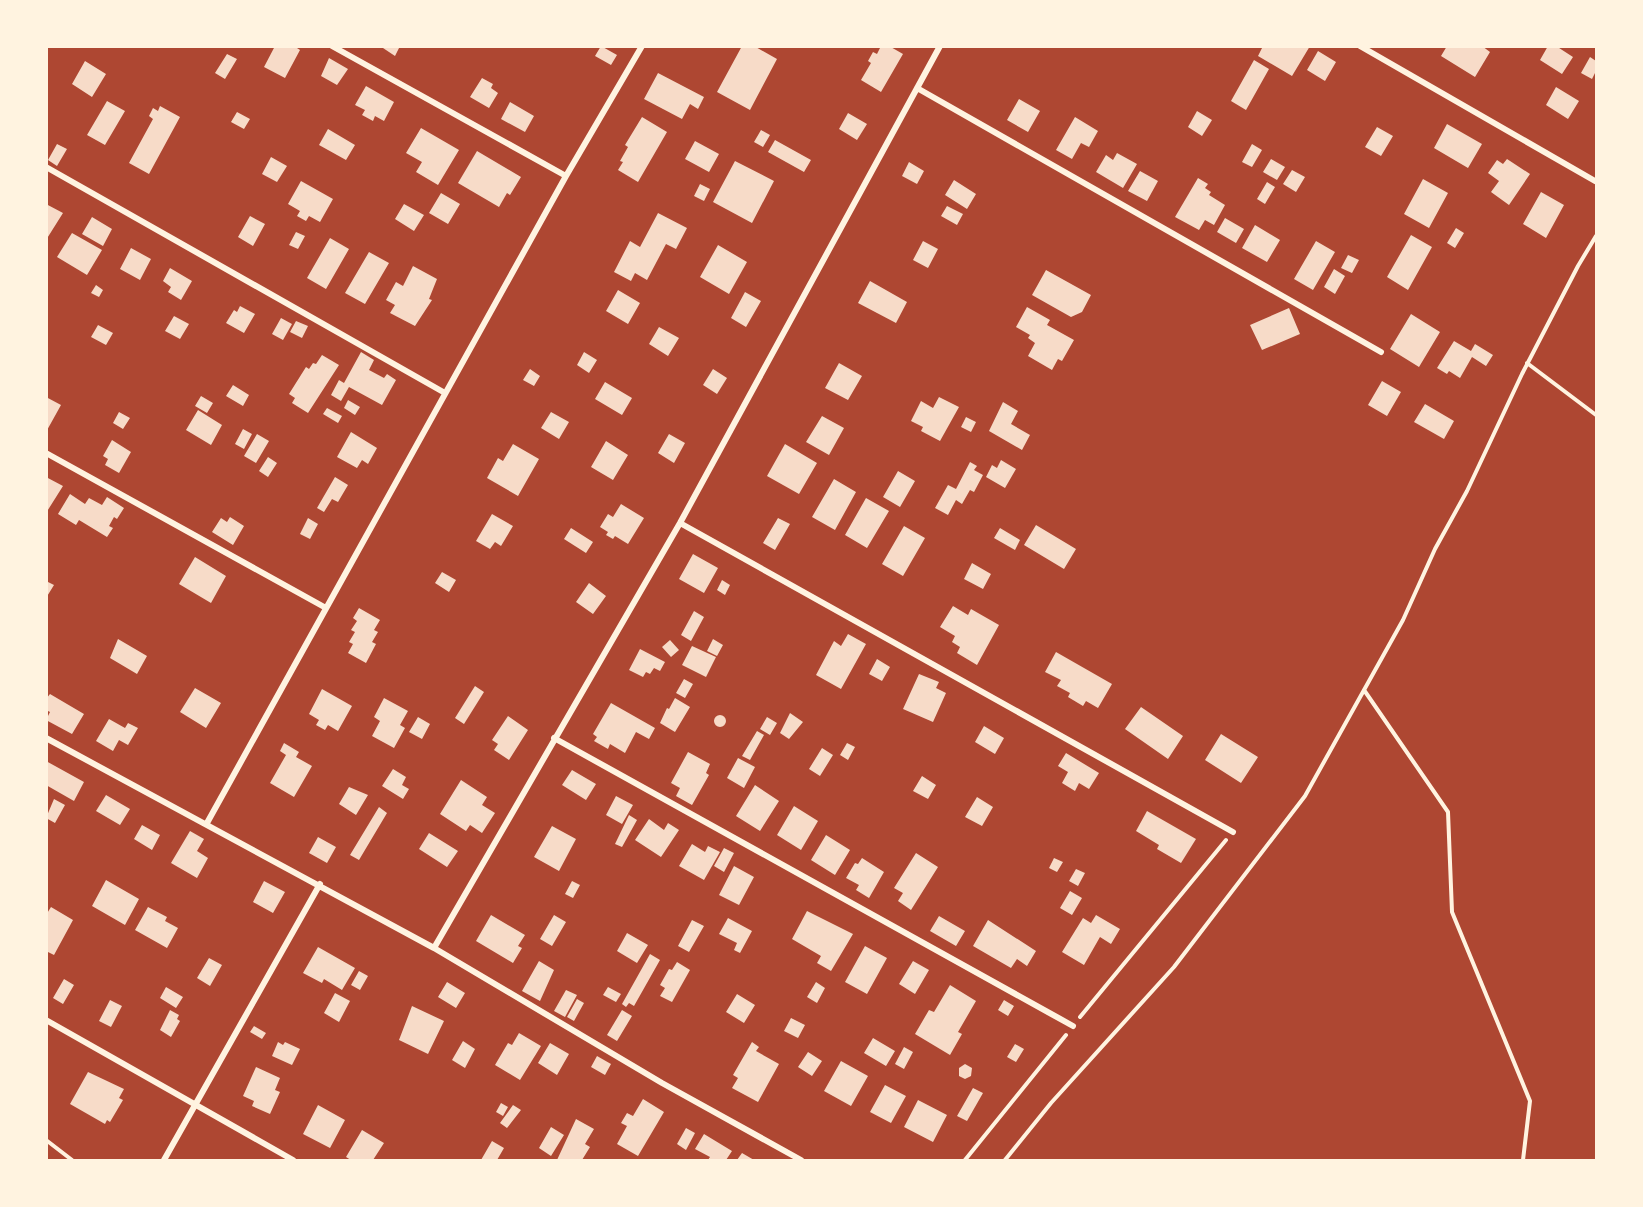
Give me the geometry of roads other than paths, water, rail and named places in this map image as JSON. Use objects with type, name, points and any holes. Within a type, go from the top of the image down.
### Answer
[{"type":"street","points":[[332,46],[566,176]]},
{"type":"street","points":[[207,822],[566,176],[642,46]]},
{"type":"street","points":[[434,948],[680,523],[940,46]]},
{"type":"street","points":[[1360,46],[1595,180]]},
{"type":"street","points":[[917,88],[1381,352]]},
{"type":"street","points":[[46,167],[446,393]]},
{"type":"street","points":[[46,453],[326,608]]},
{"type":"street","points":[[680,523],[1233,832]]},
{"type":"street","points":[[46,738],[320,884],[801,1161]]},
{"type":"street","points":[[554,738],[1073,1026]]},
{"type":"street","points":[[164,1161],[320,884]]},
{"type":"street","points":[[46,1020],[294,1161]]}]
